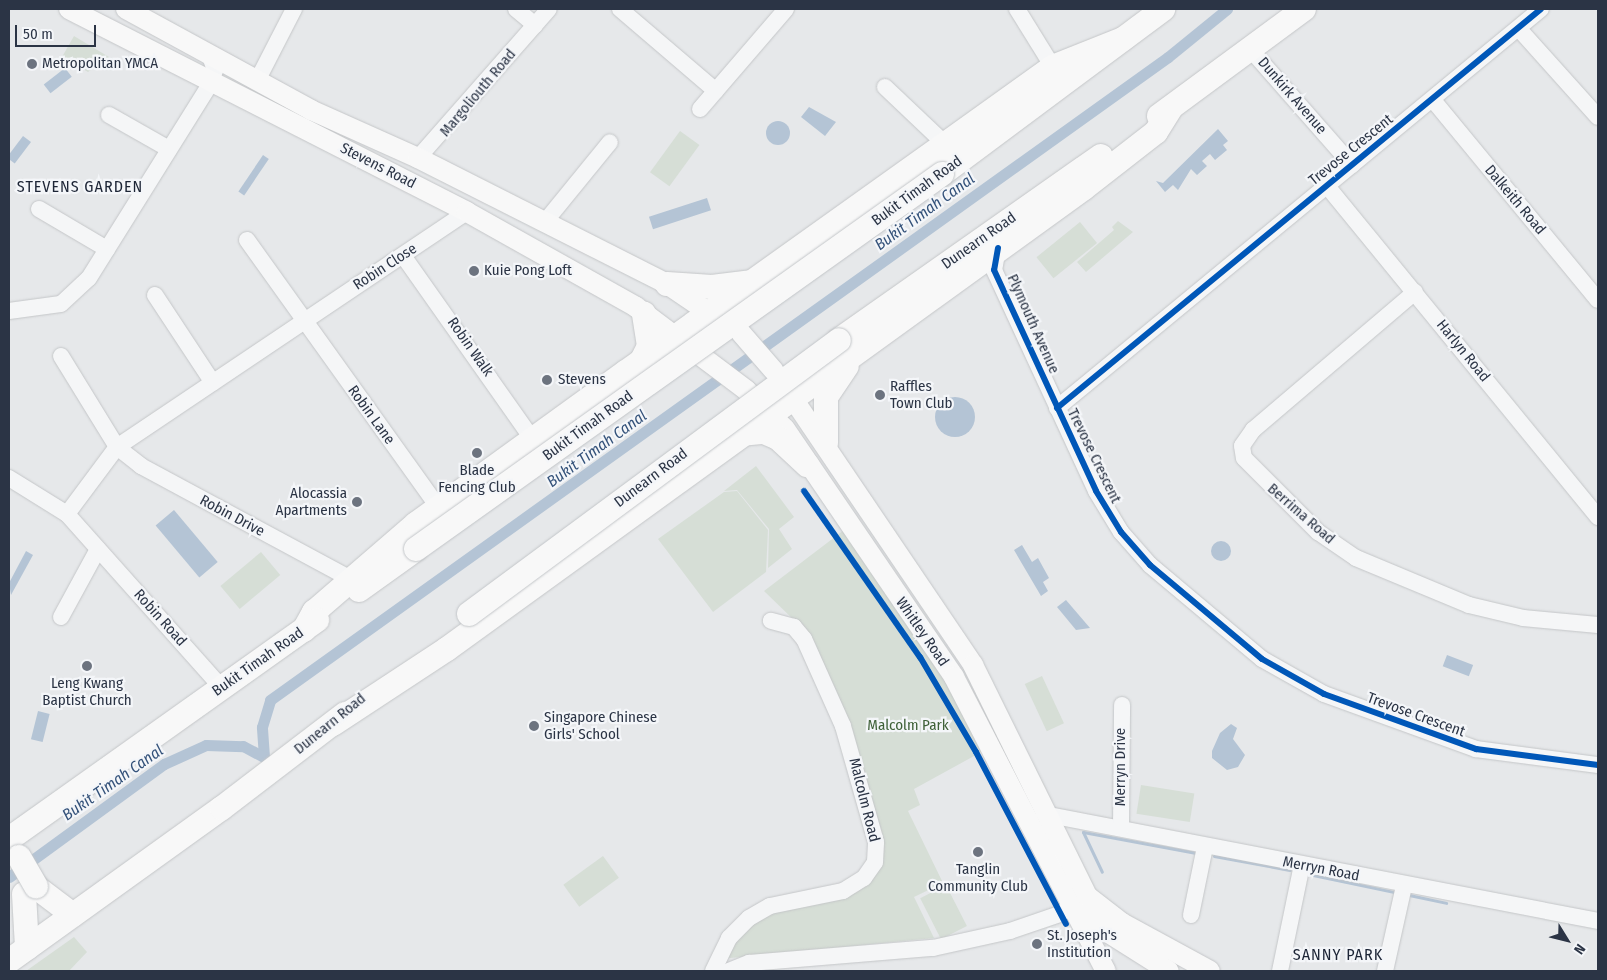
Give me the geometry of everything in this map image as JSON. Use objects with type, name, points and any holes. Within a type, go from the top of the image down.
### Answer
[{"type":"highway","name":"Bukit Timah Road","points":[[12,856],[32,822],[942,174],[1163,9]]},
{"type":"highway","name":"Dunearn Road","points":[[18,955],[333,724],[469,614],[990,254],[1171,108],[1304,9]]},
{"type":"highway","points":[[304,630],[314,612],[351,579],[439,508],[533,440],[757,282],[1053,67],[1123,39]]},
{"type":"highway","points":[[333,724],[447,649],[740,434],[772,414],[876,335],[990,254]]},
{"type":"highway","points":[[667,284],[712,287],[757,282]]},
{"type":"highway","points":[[642,362],[649,346],[644,313]]},
{"type":"highway","points":[[826,443],[826,396],[876,335]]},
{"type":"highway","points":[[740,434],[764,432],[778,438],[807,465]]},
{"type":"highway","points":[[12,856],[30,890],[74,915]]},
{"type":"highway","points":[[18,955],[30,890]]},
{"type":"main road","name":"Stevens Road","points":[[69,9],[247,104],[467,212],[644,313],[679,336]]},
{"type":"main road","name":"Stevens Road","points":[[126,9],[257,81],[418,158],[667,284],[710,314]]},
{"type":"main road","points":[[238,71],[234,90],[247,104]]},
{"type":"main road","name":"Whitley Road","points":[[710,314],[741,333],[774,371],[826,443],[977,672],[1006,724],[1044,814],[1087,896]]},
{"type":"main road","name":"Whitley Road","points":[[679,336],[708,358],[772,414],[954,677],[1070,908],[1106,971]]},
{"type":"main road","points":[[1087,896],[1122,923],[1210,971]]},
{"type":"main road","points":[[1070,908],[1168,971]]},
{"type":"street","points":[[257,81],[294,9]]},
{"type":"street","points":[[516,9],[535,25]]},
{"type":"street","name":"Margoliouth Road","points":[[418,158],[549,9]]},
{"type":"street","points":[[620,9],[716,91]]},
{"type":"street","points":[[700,109],[785,9]]},
{"type":"street","points":[[1017,9],[1053,67]]},
{"type":"street","name":"Trevose Crescent","points":[[1542,9],[1058,408],[1096,491],[1121,532],[1150,565],[1262,659],[1324,694],[1444,741],[1533,760],[1598,765]]},
{"type":"street","points":[[1519,28],[1598,117]]},
{"type":"street","name":"Dunkirk Avenue","points":[[1251,50],[1352,165]]},
{"type":"street","points":[[9,312],[66,302],[107,249],[210,84],[215,70],[210,56]]},
{"type":"street","name":"Bukit Timah Road","points":[[885,86],[945,144]]},
{"type":"street","name":"Dalkeith Road","points":[[1433,100],[1598,300]]},
{"type":"street","points":[[109,115],[169,149]]},
{"type":"street","points":[[544,223],[610,142]]},
{"type":"street","name":"Harlyn Road","points":[[1327,186],[1598,517]]},
{"type":"street","points":[[39,209],[107,249]]},
{"type":"street","name":"Robin Close","points":[[68,514],[117,447],[303,322],[404,257],[467,212]]},
{"type":"street","points":[[247,240],[303,322]]},
{"type":"street","name":"Plymouth Avenue","points":[[990,254],[1058,408]]},
{"type":"street","name":"Robin Walk","points":[[404,257],[533,440]]},
{"type":"street","name":"Berrima Road","points":[[1415,292],[1253,430],[1242,446],[1244,458],[1318,532],[1356,558],[1468,605],[1523,618],[1598,625]]},
{"type":"street","points":[[155,295],[213,383]]},
{"type":"street","name":"Robin Lane","points":[[303,322],[439,508]]},
{"type":"street","points":[[61,356],[117,447]]},
{"type":"street","name":"Robin Drive","points":[[117,447],[151,473],[351,579]]},
{"type":"street","name":"Robin Road","points":[[9,478],[68,514],[221,687]]},
{"type":"street","points":[[61,617],[98,549]]},
{"type":"street","name":"Malcolm Road","points":[[713,971],[729,938],[749,918],[770,906],[843,891],[864,878],[875,862],[876,842],[843,726],[804,639],[794,627],[771,621]]},
{"type":"street","name":"Merryn Drive","points":[[1121,828],[1122,705]]},
{"type":"street","name":"Merryn Road","points":[[1044,814],[1404,886],[1598,921]]},
{"type":"street","points":[[1191,915],[1205,846]]},
{"type":"street","points":[[1280,971],[1302,865]]},
{"type":"street","points":[[1385,971],[1404,886]]},
{"type":"street","points":[[730,971],[749,963],[933,948],[1010,931],[1070,908],[1087,896]]},
{"type":"green space","points":[[74,36],[109,57],[88,72],[62,57]]},
{"type":"green space","points":[[680,131],[699,145],[669,186],[650,172]]},
{"type":"green space","points":[[1118,221],[1133,232],[1086,272],[1077,262],[1114,230],[1112,227]]},
{"type":"green space","points":[[1080,222],[1097,243],[1053,278],[1036,257]]},
{"type":"green space","points":[[756,466],[794,517],[779,529],[792,549],[768,568],[769,529],[737,490],[724,491]]},
{"type":"green space","points":[[737,491],[768,530],[766,572],[713,612],[658,539],[724,492]]},
{"type":"green space","name":"Malcolm Park","points":[[844,530],[948,680],[985,750],[914,789],[920,805],[908,811],[943,883],[914,897],[934,938],[720,959],[753,923],[771,911],[857,892],[870,882],[882,844],[797,623],[764,591]]},
{"type":"green space","points":[[261,552],[280,575],[240,609],[220,586]]},
{"type":"green space","points":[[1042,676],[1064,723],[1047,731],[1025,684]]},
{"type":"green space","points":[[1141,785],[1194,793],[1190,822],[1136,814]]},
{"type":"green space","points":[[603,856],[619,878],[579,907],[563,885]]},
{"type":"green space","points":[[946,885],[967,926],[941,939],[920,898]]},
{"type":"green space","points":[[74,937],[87,952],[69,971],[26,971]]},
{"type":"water","points":[[65,68],[72,77],[50,93],[44,85]]},
{"type":"water","points":[[809,107],[836,122],[825,136],[801,117]]},
{"type":"water","points":[[778,121],[786,125],[790,133],[786,141],[778,145],[770,141],[766,133],[770,125]]},
{"type":"water","points":[[1218,129],[1228,141],[1223,145],[1227,150],[1215,160],[1210,154],[1202,161],[1207,166],[1197,175],[1191,169],[1178,190],[1173,185],[1165,192],[1156,181],[1163,183]]},
{"type":"water","points":[[23,136],[31,142],[15,164],[9,159],[9,155]]},
{"type":"water","points":[[263,155],[269,159],[244,195],[238,191]]},
{"type":"water","points":[[707,198],[711,210],[653,229],[649,217]]},
{"type":"water","points":[[959,397],[966,400],[972,406],[975,417],[974,425],[966,434],[959,437],[951,437],[944,434],[936,425],[935,413],[938,406],[947,398]]},
{"type":"water","points":[[174,510],[218,562],[199,578],[156,525]]},
{"type":"water","points":[[1221,541],[1228,544],[1231,551],[1228,558],[1221,561],[1214,558],[1211,551],[1214,544]]},
{"type":"water","points":[[1022,545],[1032,562],[1038,558],[1049,578],[1043,582],[1048,591],[1041,596],[1014,550]]},
{"type":"water","points":[[26,551],[33,555],[11,595],[9,583]]},
{"type":"water","points":[[1066,600],[1090,628],[1076,630],[1057,607]]},
{"type":"water","points":[[1447,655],[1473,665],[1469,676],[1443,666]]},
{"type":"water","points":[[38,711],[50,714],[43,742],[31,739]]},
{"type":"water","points":[[1231,724],[1237,728],[1233,739],[1245,755],[1238,767],[1227,770],[1212,758],[1212,751],[1220,733]]},
{"type":"waterway","name":"Bukit Timah Canal","points":[[264,757],[262,727],[270,700],[1168,57],[1227,9]]},
{"type":"waterway","name":"Bukit Timah Canal","points":[[9,877],[164,764],[206,745],[243,746],[264,757]]},
{"type":"waterway","points":[[1083,832],[1196,853]]},
{"type":"waterway","points":[[1083,832],[1102,872]]},
{"type":"waterway","points":[[1214,856],[1290,870]]},
{"type":"waterway","points":[[1313,875],[1394,892]]},
{"type":"waterway","points":[[1409,895],[1446,903]]},
{"type":"cycle path","points":[[1057,408],[1541,9]]},
{"type":"cycle path","points":[[998,248],[994,270],[1096,491],[1121,532],[1150,565],[1262,659],[1324,694],[1476,749],[1598,765]]},
{"type":"cycle path","points":[[804,491],[920,657],[976,752],[1066,924]]},
{"type":"place","name":"Metropolitan YMCA","points":[[32,64]]},
{"type":"place","name":"Kuie Pong Loft","points":[[474,271]]},
{"type":"place","name":"Stevens","points":[[547,380]]},
{"type":"place","name":"Raffles Town Club","points":[[880,395]]},
{"type":"place","name":"Blade Fencing Club","points":[[477,453]]},
{"type":"place","name":"Alocassia Apartments","points":[[357,502]]},
{"type":"place","name":"Leng Kwang Baptist Church","points":[[87,666]]},
{"type":"place","name":"Singapore Chinese Girls' School","points":[[534,726]]},
{"type":"place","name":"Tanglin Community Club","points":[[978,852]]},
{"type":"place","name":"St. Joseph's Institution","points":[[1037,944]]},
{"type":"district","name":"STEVENS GARDEN","points":[[80,187]]},
{"type":"district","name":"SANNY PARK","points":[[1338,955]]}]
